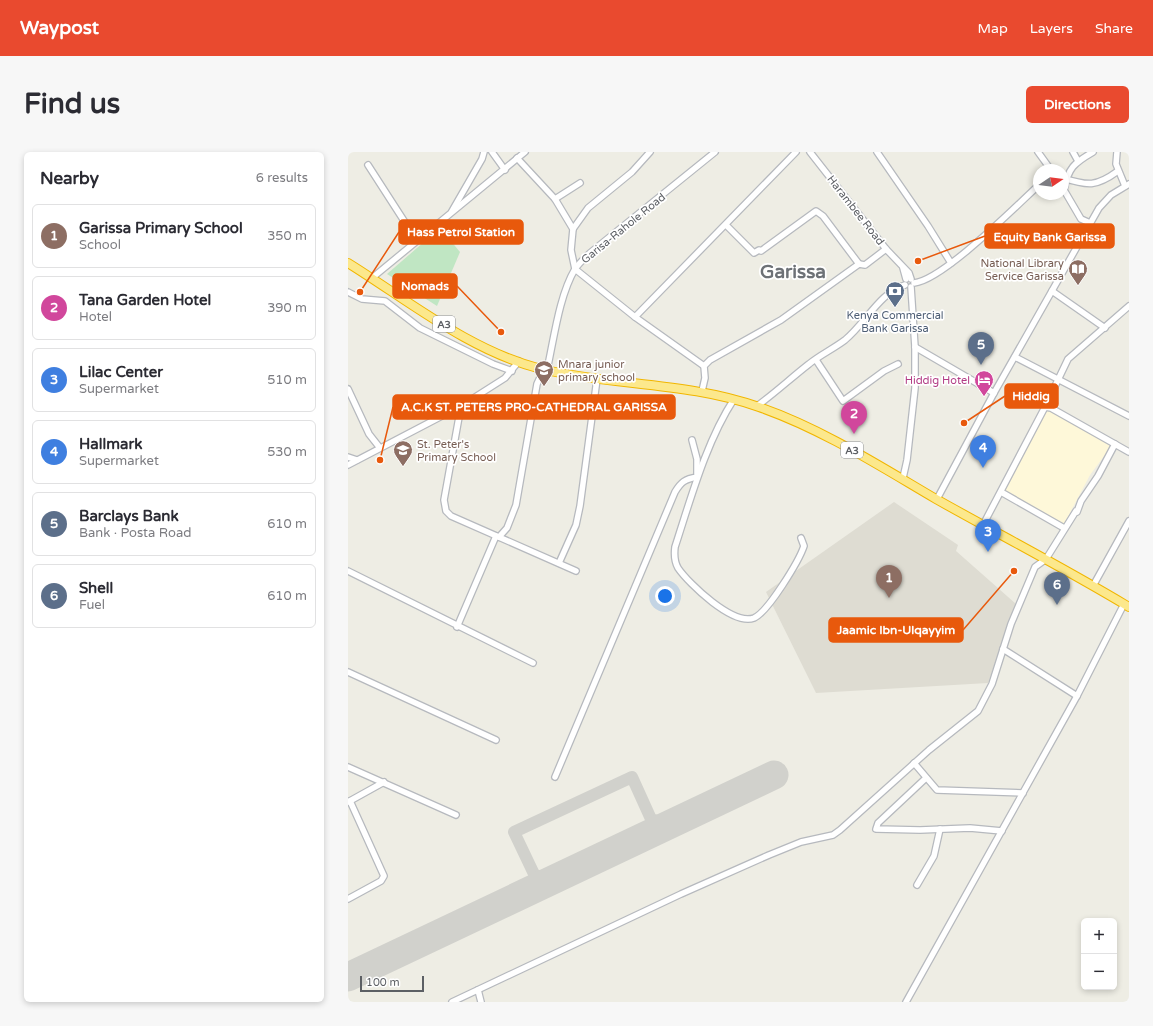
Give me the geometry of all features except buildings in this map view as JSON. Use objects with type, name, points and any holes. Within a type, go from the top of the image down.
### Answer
[{"type":"highway","name":"A3","points":[[350,266],[372,278],[420,311],[455,331],[519,361],[546,370],[597,379],[702,391],[757,406],[802,424],[903,478],[937,499],[1126,605]]},
{"type":"street","points":[[450,215],[482,159],[484,152]]},
{"type":"street","points":[[492,152],[505,170]]},
{"type":"street","points":[[372,278],[525,152]]},
{"type":"street","points":[[650,152],[632,172],[588,208],[573,229],[571,250],[575,269],[635,317],[704,366],[705,378],[702,391]]},
{"type":"street","name":"Garisa-Rahole Road","points":[[457,627],[498,536],[507,528],[516,505],[537,384],[546,370],[564,297],[575,269],[590,253],[716,152]]},
{"type":"street","points":[[635,317],[796,152]]},
{"type":"street","name":"Harambee Road","points":[[810,152],[886,249],[903,268],[909,283],[915,347],[915,388],[907,460],[903,478]]},
{"type":"street","points":[[877,152],[951,262]]},
{"type":"street","points":[[1038,152],[1047,164]]},
{"type":"street","points":[[1073,152],[1078,161]]},
{"type":"street","points":[[1069,171],[1078,161],[1093,152]]},
{"type":"street","points":[[937,499],[994,393],[1090,223],[1104,202],[1127,185],[1118,171],[1116,164],[1117,152]]},
{"type":"street","points":[[517,158],[555,199],[573,229]]},
{"type":"street","points":[[368,165],[417,240]]},
{"type":"street","points":[[1069,179],[1084,184],[1097,184],[1118,171]]},
{"type":"street","points":[[555,199],[580,183]]},
{"type":"street","points":[[757,406],[850,335],[865,321],[885,296],[897,287],[909,283],[924,281],[951,262],[1033,190]]},
{"type":"street","points":[[1069,199],[1081,219],[1090,223]]},
{"type":"street","points":[[726,224],[754,253],[758,250],[761,251],[816,211],[823,216],[859,264],[865,265],[886,249]]},
{"type":"street","points":[[704,366],[729,349],[782,320],[859,264]]},
{"type":"street","points":[[1052,291],[1105,328]]},
{"type":"street","points":[[348,292],[362,299],[385,301],[420,328],[493,364],[512,371]]},
{"type":"street","points":[[984,525],[1068,359],[1129,306]]},
{"type":"street","points":[[915,347],[994,393]]},
{"type":"street","points":[[1015,357],[1129,416]]},
{"type":"street","points":[[816,360],[843,401],[884,371],[898,364]]},
{"type":"street","points":[[348,465],[462,406],[504,378],[512,371],[519,361]]},
{"type":"street","points":[[559,563],[576,525],[580,506],[597,379]]},
{"type":"street","points":[[348,389],[369,434],[380,448]]},
{"type":"street","points":[[734,399],[718,429],[697,477],[675,547],[674,558],[678,568],[702,593],[726,611],[740,619],[754,618],[770,604],[801,557],[804,546],[801,538]]},
{"type":"street","points":[[462,406],[444,506],[451,516],[576,571]]},
{"type":"street","points":[[1045,406],[1129,452]]},
{"type":"street","points":[[692,440],[697,459],[697,477]]},
{"type":"street","points":[[452,1002],[681,894],[769,855],[801,842],[833,835],[914,763],[978,711],[992,684],[1002,649],[1035,567],[1046,559],[1064,528],[1076,511],[1077,512],[1080,508],[1081,502],[1098,476],[1115,444]]},
{"type":"street","points":[[348,457],[357,460]]},
{"type":"street","points":[[555,777],[675,492],[680,484],[687,479],[697,477]]},
{"type":"street","points":[[1001,492],[1064,528]]},
{"type":"street","points":[[1093,586],[1129,521]]},
{"type":"street","points":[[348,571],[533,664]]},
{"type":"street","points":[[906,1002],[1077,696],[1126,605]]},
{"type":"street","points":[[1002,649],[1077,696]]},
{"type":"street","points":[[348,672],[496,740]]},
{"type":"street","points":[[914,763],[937,790],[1023,793]]},
{"type":"street","points":[[348,767],[456,815]]},
{"type":"street","points":[[926,778],[878,823],[876,829],[970,828],[1002,831]]},
{"type":"street","points":[[348,899],[380,881],[384,876],[349,801],[384,782]]},
{"type":"street","points":[[917,885],[934,856],[940,829]]},
{"type":"street","points":[[478,990],[481,1002]]},
{"type":"shaded area","points":[[1045,407],[1113,444],[1090,475],[1063,526],[1001,492]]},
{"type":"shaded area","points":[[894,502],[958,545],[956,551],[1016,604],[988,683],[816,693],[766,592]]},
{"type":"green space","points":[[440,228],[460,252],[437,306],[387,274]]},
{"type":"taxiway","points":[[542,878],[534,874],[514,832],[632,777],[651,819],[660,822]]},
{"type":"runway","points":[[348,977],[774,775]]},
{"type":"place","name":"Equity Bank Garissa","points":[[918,261]]},
{"type":"place","name":"National Library Service Garissa","points":[[1078,286]]},
{"type":"place","name":"Hass Petrol Station","points":[[360,292]]},
{"type":"place","name":"Kenya Commercial Bank Garissa","points":[[895,308]]},
{"type":"place","name":"Nomads","points":[[501,332]]},
{"type":"place","name":"Barclays Bank","points":[[981,365]]},
{"type":"place","name":"Mnara junior primary school","points":[[544,387]]},
{"type":"place","name":"Hiddig Hotel","points":[[984,397]]},
{"type":"place","name":"Hiddig","points":[[964,423]]},
{"type":"place","name":"Tana Garden Hotel","points":[[854,434]]},
{"type":"place","name":"A.C.K ST. PETERS PRO-CATHEDRAL GARISSA","points":[[380,460]]},
{"type":"place","name":"St. Peter's Primary School","points":[[403,467]]},
{"type":"place","name":"Hallmark","points":[[983,468]]},
{"type":"place","name":"Lilac Center","points":[[988,552]]},
{"type":"place","name":"Jaamic Ibn-Ulqayyim","points":[[1014,571]]},
{"type":"place","name":"Garissa Primary School","points":[[889,598]]},
{"type":"place","name":"Shell","points":[[1057,605]]},
{"type":"district","name":"Garissa","points":[[793,271]]}]
